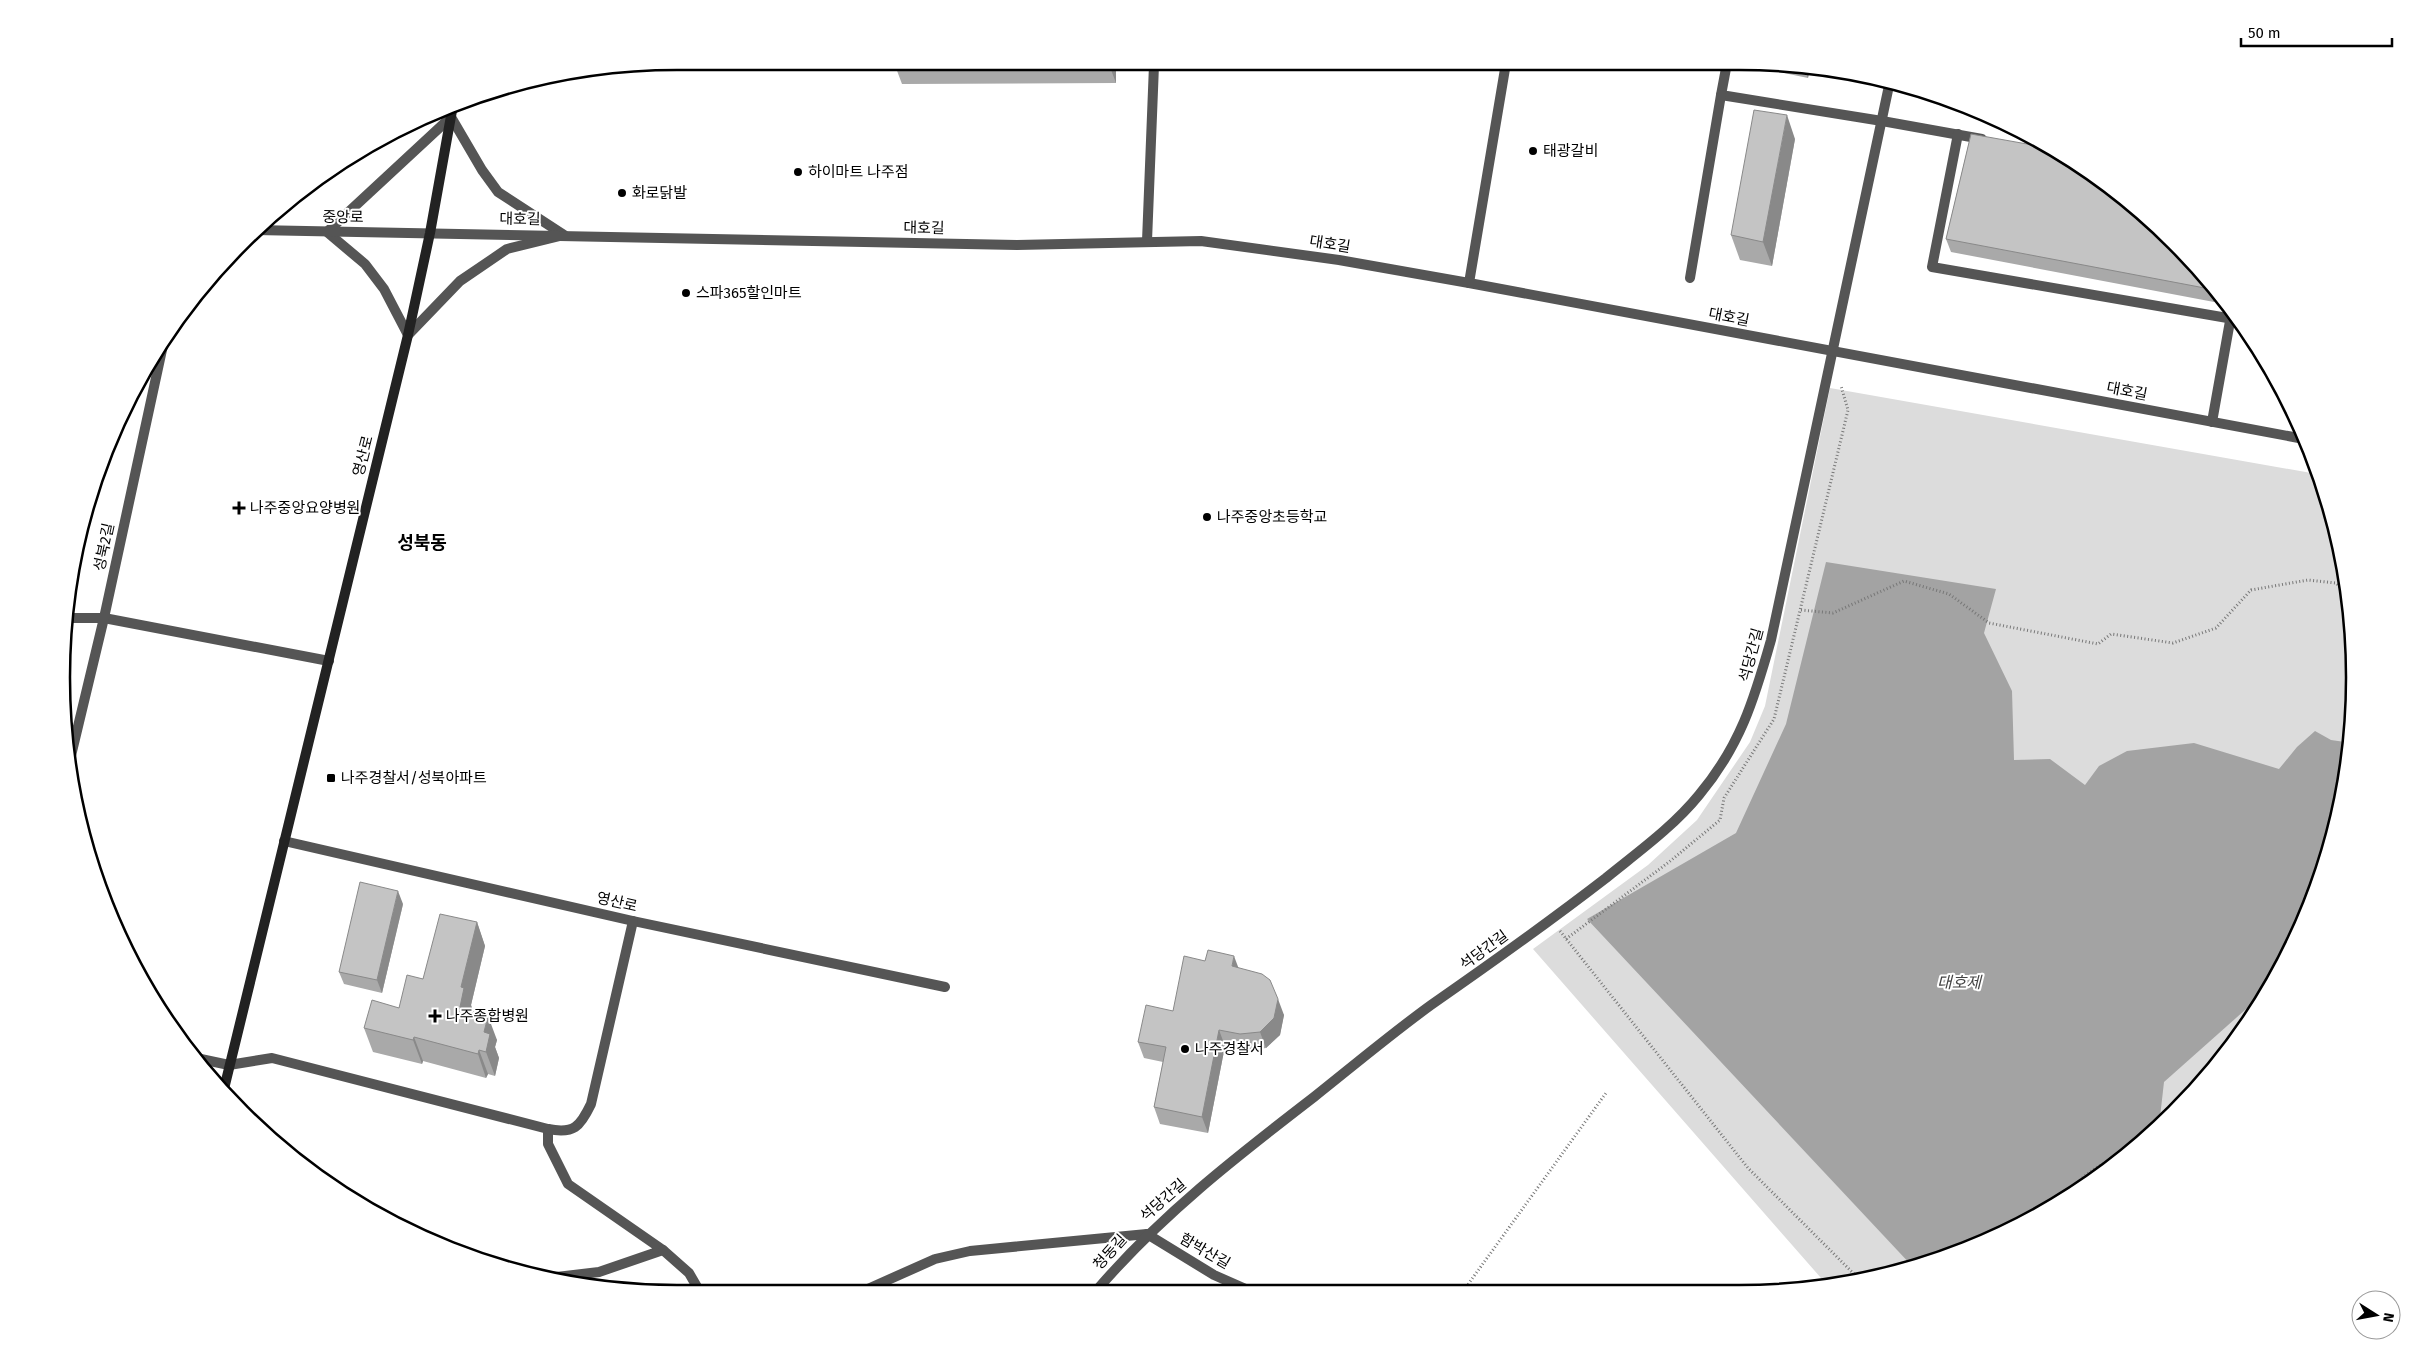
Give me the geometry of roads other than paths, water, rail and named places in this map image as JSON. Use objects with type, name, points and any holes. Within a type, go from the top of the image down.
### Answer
[{"type":"main road","name":"영산로","points":[[225,1083],[408,335],[430,233],[451,114]]},
{"type":"street","points":[[1147,241],[1154,70]]},
{"type":"street","points":[[1469,283],[1505,70]]},
{"type":"street","points":[[1690,278],[1726,70]]},
{"type":"street","name":"석당간길","points":[[877,1285],[935,1259],[970,1251],[1147,1234],[1229,1163],[1398,1031],[1550,921],[1644,848],[1681,815],[1722,764],[1741,732],[1753,702],[1771,640],[1888,89]]},
{"type":"street","points":[[1721,95],[1995,141]]},
{"type":"street","points":[[450,117],[482,170],[498,192],[564,235],[507,249],[460,281],[408,335],[384,289],[366,264],[327,232],[450,117]]},
{"type":"street","points":[[1958,134],[1932,266],[2225,314]]},
{"type":"street","name":"중앙로","points":[[267,230],[430,233]]},
{"type":"street","name":"대호길","points":[[430,233],[1017,245],[1201,240],[1339,260],[1469,283],[2297,438]]},
{"type":"street","points":[[2212,422],[2232,324]]},
{"type":"street","name":"성북2길","points":[[74,744],[104,618],[160,360]]},
{"type":"street","points":[[73,618],[104,618],[329,661]]},
{"type":"street","name":"영산로","points":[[284,841],[633,921],[945,986]]},
{"type":"street","points":[[207,1060],[229,1065],[272,1058],[548,1129],[568,1131],[583,1122],[591,1104],[633,921]]},
{"type":"street","points":[[548,1129],[548,1144],[558,1168],[568,1184],[663,1250],[689,1274],[696,1285]]},
{"type":"street","name":"함박산길","points":[[1147,1234],[1214,1275],[1237,1285]]},
{"type":"street","name":"청동길","points":[[1101,1285],[1147,1234]]},
{"type":"street","points":[[571,1275],[599,1272],[663,1250]]},
{"type":"water","name":"대호제","points":[[1826,562],[1996,589],[1984,633],[2012,691],[2014,760],[2050,759],[2085,785],[2099,766],[2127,751],[2194,743],[2279,769],[2297,747],[2315,731],[2331,740],[2343,742],[2334,796],[2314,873],[2300,910],[2283,946],[2250,1006],[2164,1082],[2160,1114],[2108,1159],[2076,1183],[2042,1204],[1971,1239],[1907,1261],[1587,919],[1736,833],[1786,724]]},
{"type":"place","name":"태광갈비","points":[[1533,151]]},
{"type":"place","name":"하이마트 나주점","points":[[798,172]]},
{"type":"place","name":"화로닭발","points":[[622,193]]},
{"type":"place","name":"스파365할인마트","points":[[686,293]]},
{"type":"place","name":"나주중앙요양병원","points":[[239,508]]},
{"type":"place","name":"나주중앙초등학교","points":[[1207,517]]},
{"type":"place","name":"나주경찰서/성북아파트","points":[[331,778]]},
{"type":"place","name":"나주종합병원","points":[[435,1016]]},
{"type":"place","name":"나주경찰서","points":[[1185,1049]]},
{"type":"district","name":"성북동","points":[[422,543]]}]
